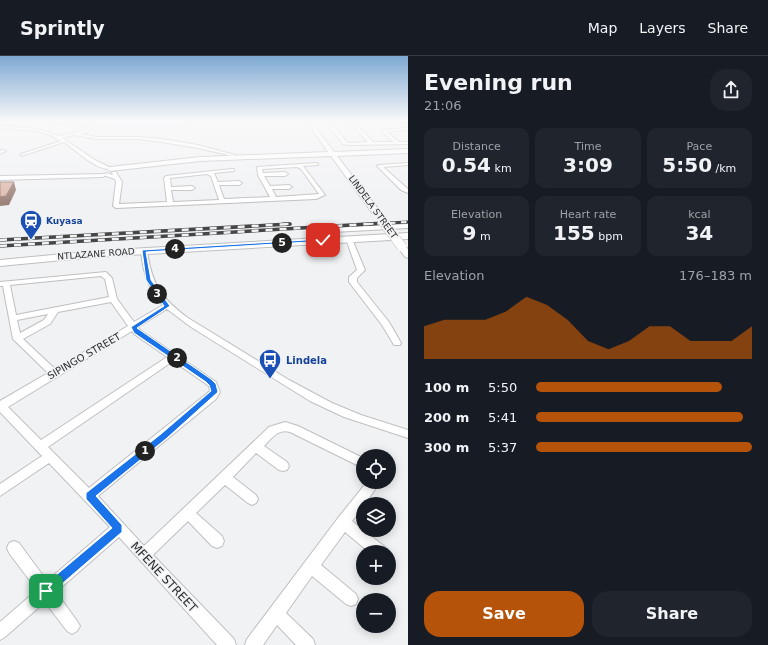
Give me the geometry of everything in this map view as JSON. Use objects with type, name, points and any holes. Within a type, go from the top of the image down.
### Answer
[{"type":"street","points":[[23,154],[40,148]]},
{"type":"street","points":[[75,148],[119,182],[116,206],[222,202],[322,195],[303,168],[299,166]]},
{"type":"street","points":[[208,148],[233,155]]},
{"type":"street","points":[[312,154],[322,151],[324,148]]},
{"type":"street","name":"LINDELA STREET","points":[[328,148],[408,255]]},
{"type":"street","points":[[0,178],[108,173],[139,166],[200,159],[408,151]]},
{"type":"street","points":[[95,163],[108,173]]},
{"type":"street","points":[[274,199],[261,175],[259,168],[316,164]]},
{"type":"street","points":[[408,164],[379,166],[403,189],[408,191]]},
{"type":"street","points":[[170,204],[168,177],[232,170]]},
{"type":"street","points":[[206,172],[213,175],[222,202]]},
{"type":"street","points":[[261,175],[285,174]]},
{"type":"street","points":[[216,184],[239,183]]},
{"type":"street","points":[[268,188],[289,187]]},
{"type":"street","points":[[168,189],[192,188]]},
{"type":"street","points":[[323,240],[325,234],[332,230],[408,226]]},
{"type":"street","name":"NTLAZANE ROAD","points":[[0,263],[144,251],[408,236]]},
{"type":"street","points":[[349,239],[361,270],[353,277],[353,282],[386,324],[397,343]]},
{"type":"street","points":[[144,251],[149,280],[157,294],[167,306],[248,360],[329,406],[373,424],[408,434]]},
{"type":"street","points":[[54,374],[17,339],[3,284],[103,274],[108,278],[113,299],[134,327],[136,332],[174,356],[213,384],[215,392],[164,436],[90,496]]},
{"type":"street","points":[[12,318],[113,299]]},
{"type":"street","name":"SIPINGO STREET","points":[[1,405],[167,306]]},
{"type":"street","points":[[17,339],[47,322],[55,310]]},
{"type":"street","points":[[41,446],[174,356]]},
{"type":"street","name":"MFENE STREET","points":[[1,405],[49,456],[90,496],[228,645]]},
{"type":"street","points":[[144,555],[273,430],[285,426],[294,429],[356,460]]},
{"type":"street","points":[[256,447],[283,466]]},
{"type":"street","points":[[0,491],[49,456]]},
{"type":"street","points":[[224,477],[252,499]]},
{"type":"street","points":[[253,645],[369,489]]},
{"type":"street","points":[[187,512],[217,541]]},
{"type":"street","points":[[343,522],[371,545]]},
{"type":"street","points":[[0,632],[119,528]]},
{"type":"street","points":[[14,548],[72,626]]},
{"type":"street","points":[[311,566],[351,598]]},
{"type":"street","points":[[276,614],[307,645]]},
{"type":"building","points":[[0,182],[14,182],[6,196],[0,197]]},
{"type":"railway","points":[[370,224],[408,222]]},
{"type":"railway","points":[[370,224],[385,223]]},
{"type":"railway","points":[[0,240],[290,224],[283,224]]},
{"type":"railway","points":[[0,246],[370,224]]},
{"type":"place","name":"Kuyasa","points":[[31,240]]},
{"type":"place","name":"Lindela","points":[[270,380]]},
{"type":"route","points":[[46,591],[119,528],[90,496],[164,436],[215,392],[213,384],[208,380],[136,332],[134,327],[167,306],[157,294],[149,280],[146,271],[144,251],[323,240]]}]
